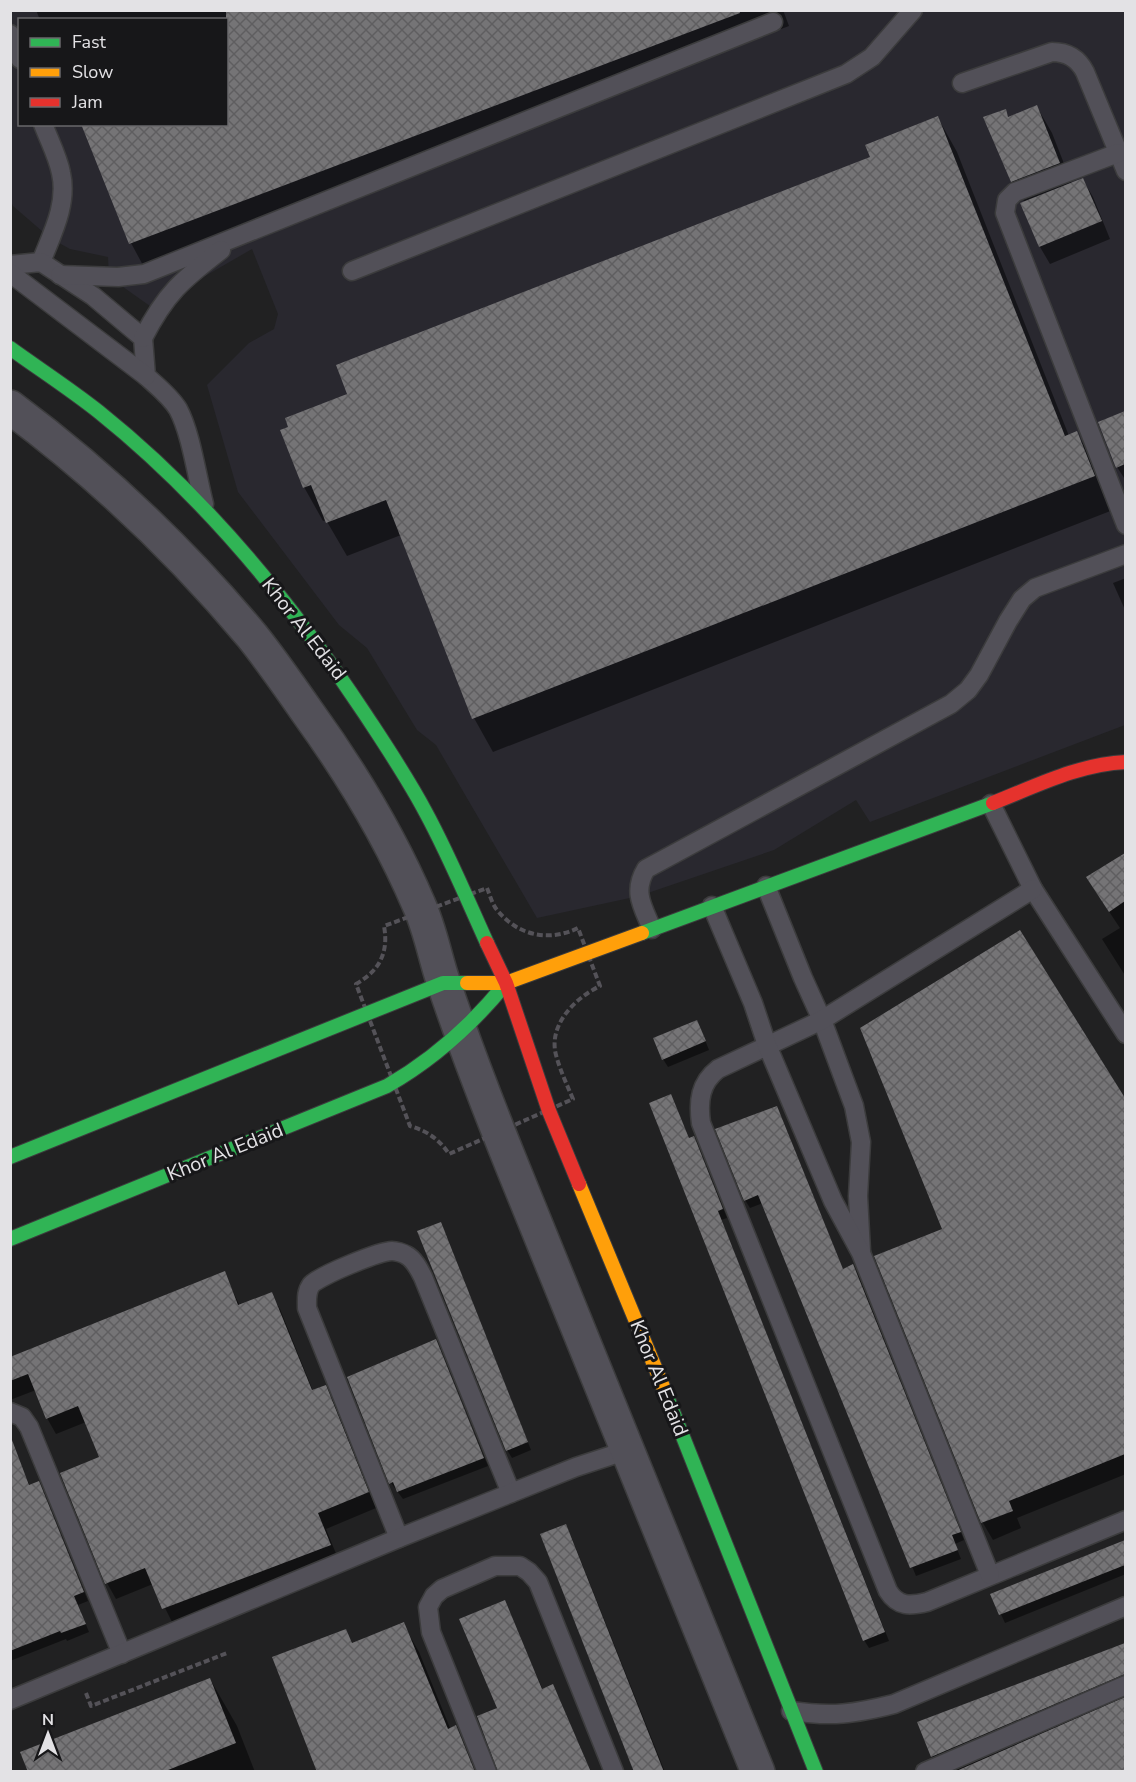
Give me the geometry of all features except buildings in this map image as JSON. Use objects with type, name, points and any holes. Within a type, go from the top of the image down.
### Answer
[{"type":"street","name":"Khor Al Edaid","points":[[10,348],[98,411],[206,511],[281,596],[307,630],[398,764],[426,812],[506,983],[549,1111],[679,1426],[816,1772]]},
{"type":"street","points":[[10,407],[94,472],[159,533],[254,639],[337,753],[372,810],[422,911],[443,983],[498,1132],[758,1772]]},
{"type":"street","points":[[10,1157],[443,983],[506,983],[1089,766],[1125,762]]},
{"type":"street","name":"Khor Al Edaid","points":[[10,1239],[387,1086],[428,1060],[461,1032],[485,1011],[506,983]]},
{"type":"lane","points":[[352,272],[846,74],[872,57],[913,10]]},
{"type":"lane","points":[[60,275],[118,277],[144,274],[773,22]]},
{"type":"lane","points":[[10,34],[18,54]]},
{"type":"lane","points":[[963,83],[1052,52],[1068,55],[1081,65],[1085,72],[1125,171]]},
{"type":"lane","points":[[40,262],[57,224],[63,192],[62,172],[45,126]]},
{"type":"lane","points":[[1118,153],[1015,192],[1007,200],[1005,213],[1125,525]]},
{"type":"lane","points":[[146,376],[143,338],[157,311],[173,289],[189,274],[244,233]]},
{"type":"lane","points":[[10,265],[40,262],[93,296],[143,338]]},
{"type":"lane","points":[[10,273],[146,376],[169,397],[184,425],[206,511]]},
{"type":"lane","points":[[652,929],[638,888],[639,880],[646,869],[951,704],[968,690],[979,675],[1022,599],[1035,588],[1125,554]]},
{"type":"lane","points":[[991,804],[1033,889],[1125,1034]]},
{"type":"lane","points":[[766,886],[822,1020],[859,1123],[861,1142],[858,1196],[861,1253]]},
{"type":"lane","points":[[1033,889],[822,1020],[718,1069],[709,1076],[701,1090],[699,1105],[701,1123],[893,1599],[903,1605],[927,1602],[1125,1520]]},
{"type":"lane","points":[[712,906],[753,1003],[767,1045],[833,1201],[861,1253],[990,1575]]},
{"type":"lane","points":[[399,1538],[307,1308],[307,1294],[312,1284],[324,1276],[379,1253],[393,1251],[407,1255],[419,1270],[511,1493]]},
{"type":"lane","points":[[10,1412],[22,1417],[29,1427],[122,1654]]},
{"type":"lane","points":[[11,1699],[399,1538],[511,1493],[628,1450]]},
{"type":"lane","points":[[487,1772],[431,1632],[428,1607],[434,1596],[442,1589],[495,1566],[508,1564],[520,1566],[538,1582],[614,1772]]},
{"type":"lane","points":[[791,1711],[818,1715],[855,1714],[894,1704],[1125,1606]]},
{"type":"lane","points":[[924,1772],[1125,1685]]},
{"type":"path","points":[[77,1673],[91,1706],[227,1653]]},
{"type":"shaded area","points":[[10,11],[1125,11],[1125,725],[870,822],[856,800],[774,850],[639,896],[537,918],[436,745],[417,730],[367,648],[339,625],[238,492],[207,385],[249,343],[274,329],[278,314],[252,249],[200,279],[178,299],[168,316],[157,311],[109,277],[108,257],[70,249],[50,238],[13,206],[10,199]]},
{"type":"traffic: fast","points":[[10,348],[99,412],[138,445],[210,515],[276,591],[337,672],[411,786],[442,843],[487,943]]},
{"type":"traffic: fast","points":[[642,933],[993,803]]},
{"type":"traffic: fast","points":[[10,1157],[443,983],[467,983]]},
{"type":"traffic: fast","points":[[10,1239],[387,1086],[436,1053],[480,1013],[506,983]]},
{"type":"traffic: fast","points":[[664,1389],[816,1772]]},
{"type":"traffic: slow","points":[[467,983],[506,983],[642,933]]},
{"type":"traffic: slow","points":[[579,1184],[664,1389]]},
{"type":"traffic: jam","points":[[993,803],[1075,771],[1126,762]]},
{"type":"traffic: jam","points":[[487,943],[506,983],[549,1111],[579,1184]]}]
